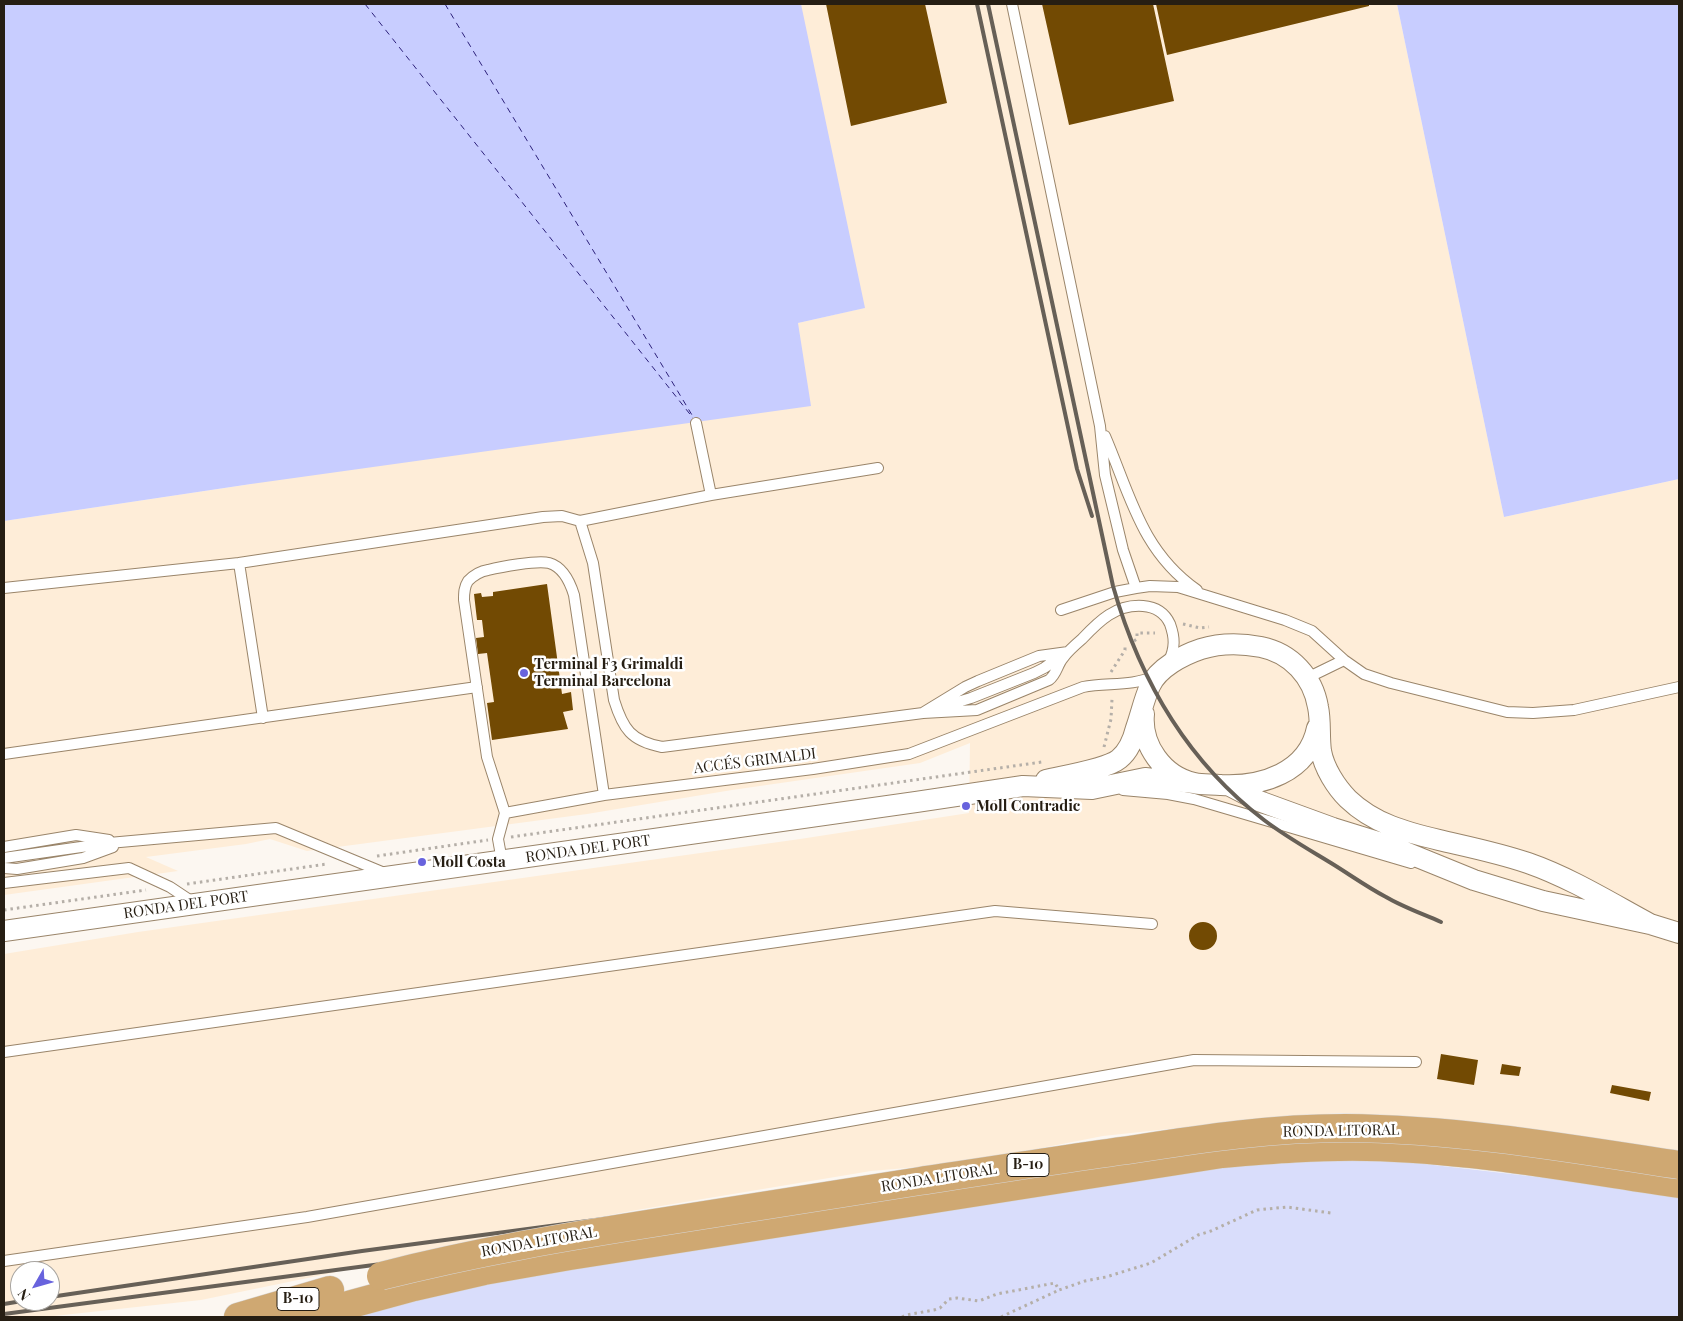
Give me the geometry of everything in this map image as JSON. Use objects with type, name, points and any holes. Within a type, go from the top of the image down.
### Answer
[{"type":"highway","name":"RONDA LITORAL","points":[[304,1317],[362,1291],[452,1258],[534,1242],[1228,1135],[1341,1128],[1396,1129],[1492,1138],[1679,1165]]},
{"type":"highway","name":"RONDA LITORAL","points":[[238,1317],[362,1291],[570,1256],[1222,1154],[1331,1147],[1415,1149],[1476,1154],[1679,1184]]},
{"type":"street","points":[[1022,786],[1117,761],[1131,745],[1150,684],[1166,668],[1185,655],[1220,645],[1248,645],[1265,648],[1290,659],[1307,678],[1316,698],[1321,752],[1331,775],[1348,800],[1375,820],[1409,833],[1494,853],[1543,869],[1650,924]]},
{"type":"street","points":[[1145,699],[1145,731],[1153,752],[1159,762],[1172,774],[1194,783]]},
{"type":"street","points":[[1022,786],[1092,789],[1145,778],[1230,786],[1267,781],[1292,768],[1309,748],[1316,734],[1319,718]]},
{"type":"street","name":"RONDA DEL PORT","points":[[4,931],[1022,786]]},
{"type":"street","points":[[1230,786],[1259,801],[1332,828],[1388,845],[1474,880],[1543,901],[1650,924],[1679,933]]},
{"type":"lane","points":[[1012,4],[1100,426],[1105,475],[1123,550],[1136,588]]},
{"type":"lane","points":[[696,423],[711,495]]},
{"type":"lane","points":[[1100,426],[1120,472],[1128,498],[1143,529],[1171,568],[1206,596]]},
{"type":"lane","points":[[4,588],[238,563],[543,516],[562,516],[580,521],[711,495],[878,468]]},
{"type":"lane","points":[[580,521],[593,563],[614,700],[619,718],[630,733],[646,744],[662,747],[923,713],[977,710],[1053,677],[1060,662],[1068,652],[1100,621],[1112,612],[1136,606],[1151,607],[1164,615],[1173,632],[1174,648],[1166,668]]},
{"type":"lane","points":[[502,861],[498,839],[505,812],[487,757],[464,600],[464,591],[468,581],[478,574],[487,570],[539,562],[550,563],[561,571],[570,582],[574,595],[604,795]]},
{"type":"lane","points":[[238,563],[263,718]]},
{"type":"lane","points":[[1061,610],[1106,595],[1136,588],[1150,586],[1178,587],[1285,620],[1312,632],[1344,660],[1364,674],[1391,683],[1507,712],[1533,713],[1574,710],[1679,687]]},
{"type":"lane","points":[[923,713],[966,687],[1039,656],[1068,652]]},
{"type":"lane","points":[[1307,678],[1344,660]]},
{"type":"lane","name":"ACCÉS GRIMALDI","points":[[505,812],[604,795],[812,769],[909,754],[1083,687],[1096,684],[1135,683],[1148,679],[1166,668]]},
{"type":"lane","points":[[4,754],[476,687]]},
{"type":"lane","points":[[1092,789],[1138,790],[1194,799],[1387,857],[1474,880]]},
{"type":"lane","points":[[4,858],[125,842],[276,828],[392,876]]},
{"type":"lane","points":[[4,847],[76,835],[125,842]]},
{"type":"lane","points":[[4,868],[16,869],[83,858],[125,842]]},
{"type":"lane","points":[[4,883],[129,868],[170,887],[194,904]]},
{"type":"lane","points":[[4,1052],[995,911],[1152,924]]},
{"type":"lane","points":[[4,1261],[307,1217],[1194,1060],[1416,1062]]},
{"type":"path","points":[[1134,640],[1137,639],[1137,633],[1155,633]]},
{"type":"path","points":[[1111,672],[1125,650],[1124,646],[1127,644]]},
{"type":"path","points":[[1104,747],[1111,719],[1112,699]]},
{"type":"path","name":"RONDA DEL PORT","points":[[510,837],[1003,767]]},
{"type":"path","points":[[378,856],[482,841]]},
{"type":"path","name":"RONDA DEL PORT","points":[[199,882],[332,863]]},
{"type":"path","name":"RONDA DEL PORT","points":[[4,910],[148,890]]},
{"type":"path","points":[[1001,1317],[1059,1290],[1151,1263],[1198,1235],[1257,1210],[1287,1207],[1331,1213]]},
{"type":"path","points":[[902,1317],[940,1308],[949,1299],[957,1298],[979,1301],[997,1294],[1055,1283],[1059,1290]]},
{"type":"shaded area","points":[[791,4],[1397,4],[1504,517],[1679,479],[1679,1152],[1539,1130],[1426,1119],[1340,1113],[1271,1118],[1103,1136],[965,1163],[871,1171],[637,1210],[445,1246],[332,1273],[201,1300],[45,1317],[4,1317],[4,954],[138,932],[800,839],[969,813],[970,743],[920,763],[732,790],[587,814],[307,851],[270,839],[246,844],[146,857],[178,871],[4,895],[4,521],[251,484],[798,323],[864,308]]},
{"type":"shaded area","points":[[1332,1158],[1382,1159],[1572,1181],[1679,1197],[1679,1317],[341,1317],[474,1286],[605,1260],[1222,1166]]},
{"type":"water","points":[[4,4],[801,4],[865,308],[798,323],[811,406],[251,484],[4,521]]},
{"type":"water","points":[[1397,4],[1679,4],[1679,479],[1504,517]]},
{"type":"building","points":[[826,4],[925,4],[947,103],[851,126]]},
{"type":"building","points":[[1042,4],[1153,4],[1174,101],[1069,125]]},
{"type":"building","points":[[1156,4],[1369,4],[1369,6],[1167,55]]},
{"type":"building","name":"Terminal F3 Grimaldi Terminal Barcelona","points":[[547,584],[562,694],[571,692],[573,710],[563,712],[568,729],[492,740],[487,703],[494,702],[487,653],[478,654],[476,638],[484,637],[482,620],[477,620],[474,594],[481,593],[482,597],[493,596],[493,592]]},
{"type":"building","points":[[1203,922],[1213,926],[1217,936],[1213,946],[1203,950],[1193,946],[1189,936],[1193,926]]},
{"type":"building","points":[[1441,1054],[1478,1060],[1474,1085],[1437,1079]]},
{"type":"building","points":[[1502,1064],[1521,1067],[1519,1076],[1500,1074]]},
{"type":"building","points":[[1612,1085],[1651,1092],[1649,1101],[1610,1093]]},
{"type":"ferry route","points":[[365,4],[693,418]]},
{"type":"ferry route","points":[[445,4],[695,420]]},
{"type":"railway","points":[[977,4],[1077,469],[1092,516]]},
{"type":"railway","points":[[988,4],[1113,586],[1124,620],[1152,685],[1169,715],[1189,744],[1236,797],[1264,820],[1379,893],[1441,922]]},
{"type":"railway","points":[[60,1296],[362,1251],[663,1211],[1116,1144],[1294,1123],[1387,1124],[1553,1138],[1679,1157]]},
{"type":"railway","points":[[4,1314],[811,1207],[998,1177],[1290,1135],[1470,1144],[1679,1175]]},
{"type":"railway","points":[[4,1304],[10,1303]]},
{"type":"place","name":"Terminal F3 Grimaldi Terminal Barcelona","points":[[524,673]]},
{"type":"place","name":"Moll Contradic","points":[[966,806]]},
{"type":"place","name":"Moll Costa","points":[[422,862]]}]
